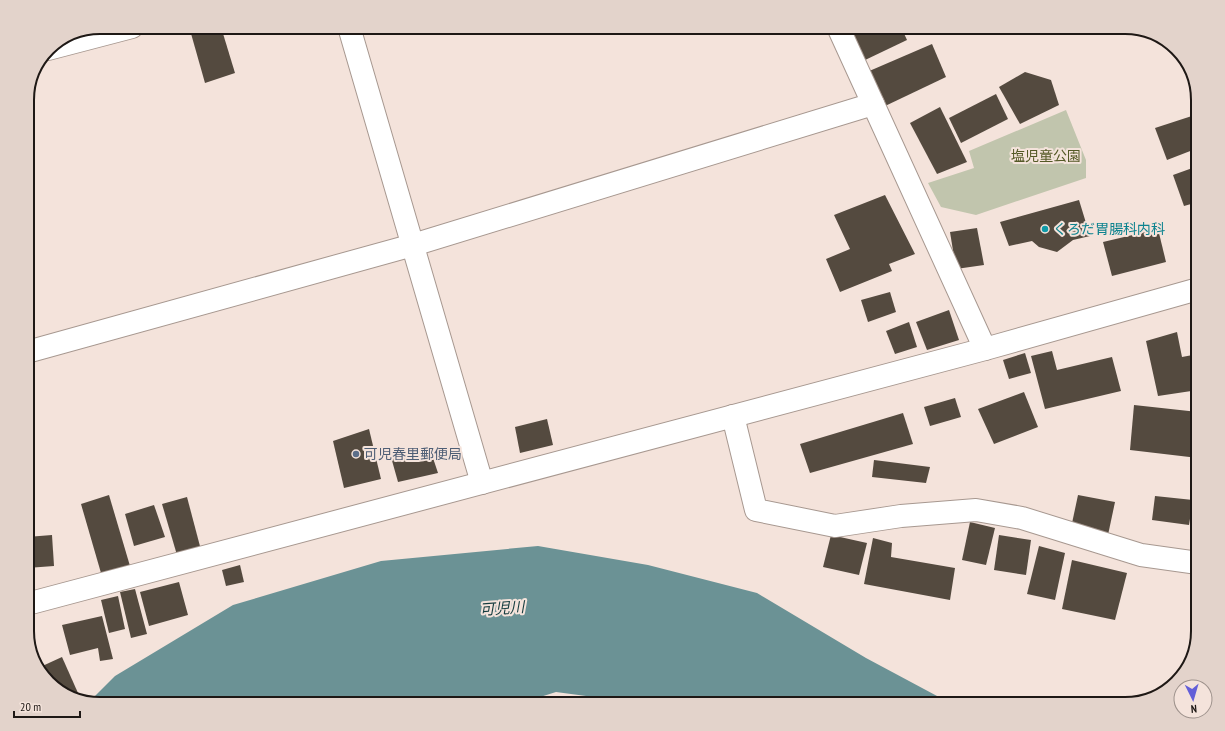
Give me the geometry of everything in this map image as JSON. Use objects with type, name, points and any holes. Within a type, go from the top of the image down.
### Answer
[{"type":"street","points":[[63,45],[105,34]]},
{"type":"street","points":[[351,34],[482,483]]},
{"type":"street","points":[[841,34],[985,350]]},
{"type":"street","points":[[34,350],[413,246],[873,104]]},
{"type":"street","points":[[34,602],[985,350],[1191,291]]},
{"type":"street","points":[[733,416],[756,510],[835,526],[901,516],[976,510],[1022,518],[1141,555],[1191,562]]},
{"type":"green space","name":"塩児童公園","points":[[1066,110],[1086,160],[1086,178],[976,215],[941,207],[928,183],[974,168],[969,151]]},
{"type":"water","name":"可児川","points":[[538,546],[648,565],[757,593],[866,658],[939,697],[594,697],[556,692],[540,697],[95,696],[115,676],[233,605],[381,561]]},
{"type":"building","points":[[191,34],[223,34],[235,73],[205,83]]},
{"type":"building","points":[[850,34],[904,34],[907,40],[863,61]]},
{"type":"building","points":[[932,44],[946,77],[883,107],[867,72]]},
{"type":"building","points":[[1025,72],[1051,80],[1059,105],[1020,124],[999,87]]},
{"type":"building","points":[[996,94],[1008,119],[961,143],[949,118]]},
{"type":"building","points":[[940,107],[967,162],[937,174],[910,123]]},
{"type":"building","points":[[1191,116],[1191,151],[1167,160],[1155,128]]},
{"type":"building","points":[[1191,169],[1191,204],[1184,206],[1173,175]]},
{"type":"building","points":[[885,195],[915,254],[889,264],[892,271],[840,292],[826,259],[850,249],[834,215]]},
{"type":"building","name":"くろだ胃腸科内科","points":[[1079,200],[1090,236],[1073,240],[1057,252],[1039,247],[1032,241],[1009,246],[1000,222]]},
{"type":"building","points":[[977,228],[984,265],[956,269],[950,232]]},
{"type":"building","points":[[1158,229],[1166,262],[1112,276],[1103,242]]},
{"type":"building","points":[[890,292],[896,312],[868,322],[861,300]]},
{"type":"building","points":[[949,310],[959,340],[927,350],[916,322]]},
{"type":"building","points":[[909,322],[917,347],[895,354],[886,331]]},
{"type":"building","points":[[1177,332],[1182,357],[1191,355],[1191,391],[1158,396],[1146,341]]},
{"type":"building","points":[[1052,351],[1057,370],[1112,357],[1121,391],[1045,409],[1031,356]]},
{"type":"building","points":[[1025,353],[1031,373],[1009,379],[1003,360]]},
{"type":"building","points":[[1024,392],[1038,427],[994,444],[978,409]]},
{"type":"building","points":[[955,398],[961,417],[930,426],[924,407]]},
{"type":"building","points":[[1134,405],[1191,411],[1191,457],[1130,450]]},
{"type":"building","points":[[903,413],[913,444],[810,473],[800,444]]},
{"type":"building","points":[[547,419],[553,445],[520,453],[515,427]]},
{"type":"building","points":[[369,429],[381,479],[344,488],[333,441]]},
{"type":"building","points":[[430,449],[438,473],[398,482],[391,457]]},
{"type":"building","points":[[874,460],[930,467],[926,483],[872,477]]},
{"type":"building","points":[[109,495],[130,566],[101,573],[81,504]]},
{"type":"building","points":[[1078,495],[1115,502],[1108,535],[1071,528]]},
{"type":"building","points":[[1155,496],[1191,500],[1189,525],[1152,520]]},
{"type":"building","points":[[187,497],[201,550],[177,555],[162,504]]},
{"type":"building","points":[[154,505],[165,537],[134,546],[125,514]]},
{"type":"building","points":[[970,522],[995,528],[986,565],[962,560]]},
{"type":"building","points":[[52,535],[54,566],[34,567],[34,536]]},
{"type":"building","points":[[831,535],[867,543],[859,575],[823,567]]},
{"type":"building","points":[[999,535],[1031,540],[1026,575],[994,570]]},
{"type":"building","points":[[873,538],[892,543],[891,557],[955,568],[950,600],[864,584]]},
{"type":"building","points":[[1039,546],[1065,553],[1055,600],[1027,594]]},
{"type":"building","points":[[1072,560],[1127,573],[1115,620],[1062,609]]},
{"type":"building","points":[[240,565],[244,582],[226,586],[222,570]]},
{"type":"building","points":[[179,582],[188,615],[149,626],[140,592]]},
{"type":"building","points":[[135,589],[147,634],[131,638],[120,592]]},
{"type":"building","points":[[118,596],[125,629],[109,633],[101,600]]},
{"type":"building","points":[[102,616],[113,659],[100,661],[98,648],[70,655],[62,625]]},
{"type":"building","points":[[62,657],[78,693],[57,681],[44,665]]},
{"type":"place","name":"くろだ胃腸科内科","points":[[1045,229]]},
{"type":"place","name":"可児春里郵便局","points":[[356,454]]}]
